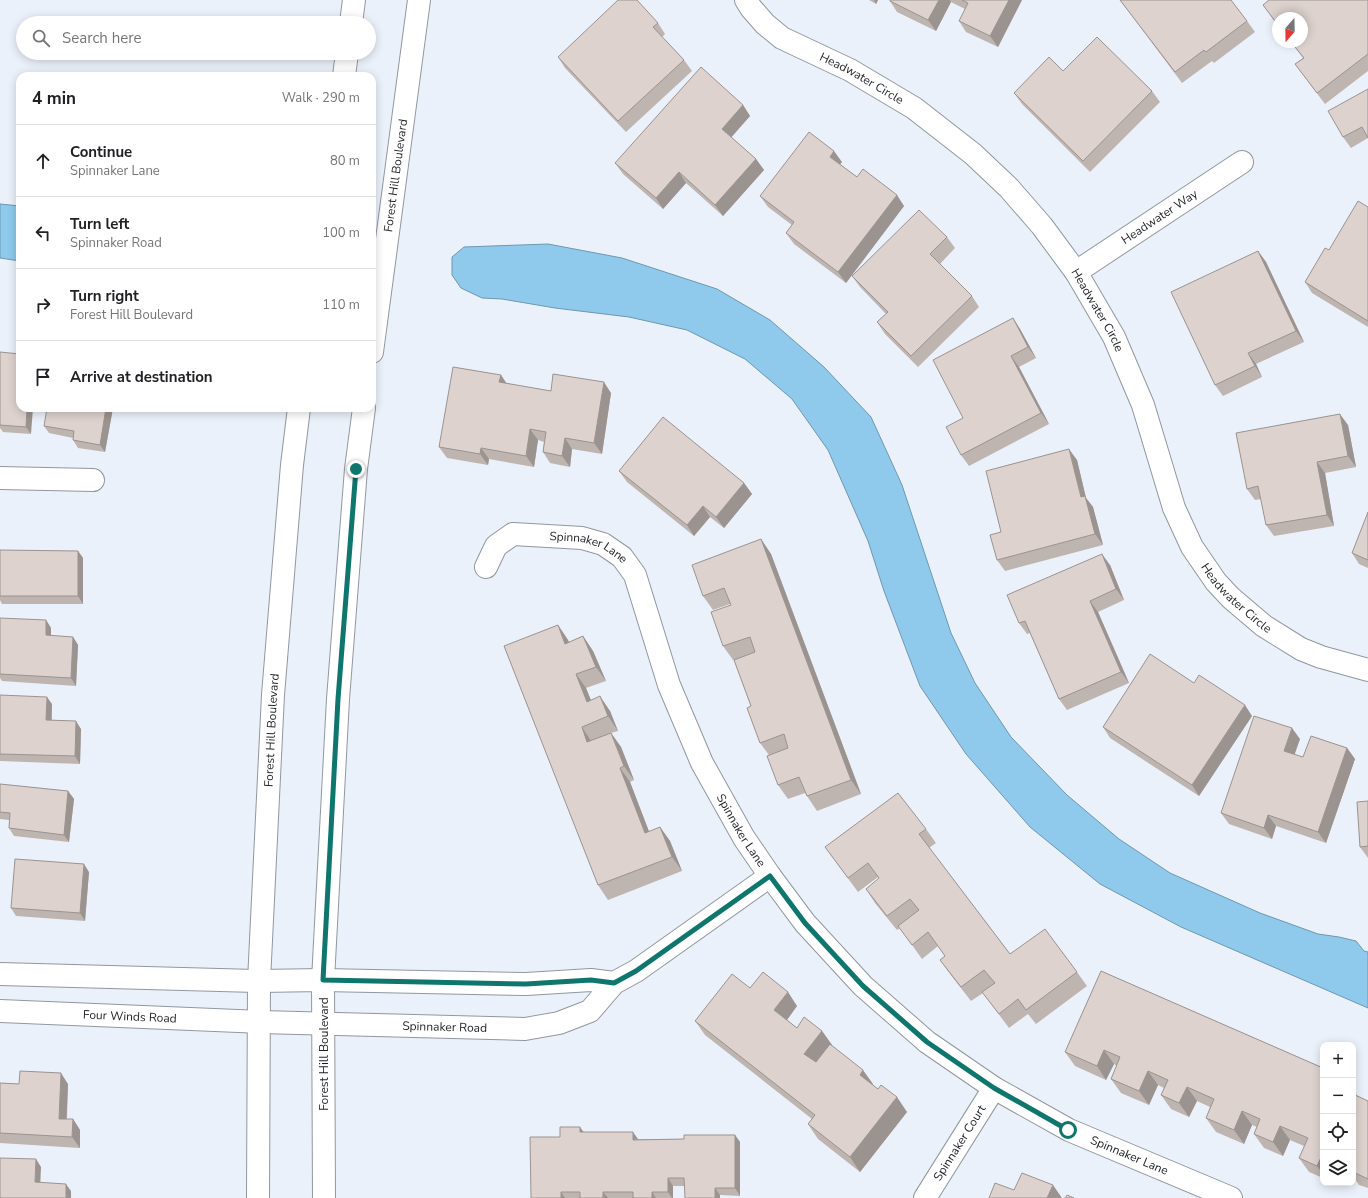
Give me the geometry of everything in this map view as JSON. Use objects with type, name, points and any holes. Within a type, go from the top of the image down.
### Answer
[{"type":"street","points":[[352,16],[354,0]]},
{"type":"street","name":"Forest Hill Boulevard","points":[[376,322],[419,0]]},
{"type":"street","name":"Headwater Circle","points":[[746,0],[765,24],[782,38],[850,70],[914,108],[973,154],[1009,188],[1042,226],[1076,272],[1114,337],[1143,405],[1174,508],[1192,547],[1216,582],[1231,598],[1264,626],[1301,649],[1321,657],[1368,670]]},
{"type":"street","points":[[345,72],[346,60]]},
{"type":"street","name":"Headwater Way","points":[[1076,272],[1242,162]]},
{"type":"street","name":"Forest Hill Boulevard","points":[[258,1198],[259,980],[273,695],[292,465],[299,412]]},
{"type":"street","name":"Forest Hill Boulevard","points":[[324,1198],[323,980],[338,699],[356,469],[363,412]]},
{"type":"street","points":[[0,478],[93,480]]},
{"type":"street","name":"Spinnaker Lane","points":[[486,567],[496,546],[513,534],[582,538],[603,544],[622,557],[635,575],[669,685],[702,764],[744,838],[770,876],[805,923],[863,986],[927,1042],[994,1088],[1068,1130],[1231,1198]]},
{"type":"street","name":"Spinnaker Road","points":[[260,1022],[525,1029],[559,1023],[590,1011],[614,983],[636,971],[770,876]]},
{"type":"street","points":[[0,974],[526,984],[591,980],[614,983]]},
{"type":"street","name":"Four Winds Road","points":[[0,1010],[260,1022]]},
{"type":"street","name":"Spinnaker Court","points":[[925,1198],[994,1088]]},
{"type":"water","points":[[0,204],[16,206],[16,260],[0,258]]},
{"type":"water","points":[[548,244],[622,258],[717,289],[770,320],[824,367],[871,417],[902,485],[951,633],[975,683],[1011,737],[1067,795],[1119,839],[1170,873],[1260,913],[1318,934],[1356,941],[1364,951],[1368,952],[1368,1008],[1181,927],[1100,884],[1030,827],[966,754],[920,686],[884,591],[868,541],[828,450],[792,399],[745,359],[687,330],[629,317],[555,308],[502,299],[482,298],[461,288],[452,275],[452,257],[464,247]]},
{"type":"building","points":[[618,0],[637,0],[658,23],[653,27],[684,60],[618,121],[558,57]]},
{"type":"building","points":[[890,0],[939,0],[928,20]]},
{"type":"building","points":[[962,0],[1009,0],[990,36],[959,21],[968,3]]},
{"type":"building","points":[[1120,0],[1231,0],[1247,21],[1206,52],[1204,50],[1175,72]]},
{"type":"building","points":[[1269,0],[1368,0],[1368,54],[1317,93],[1295,64],[1304,58],[1296,48],[1308,48],[1308,12],[1272,12],[1272,17],[1263,5]]},
{"type":"building","points":[[1097,37],[1152,91],[1083,161],[1014,93],[1049,57],[1063,71]]},
{"type":"building","points":[[701,67],[743,105],[722,129],[756,159],[715,205],[679,172],[656,198],[615,163]]},
{"type":"building","points":[[1368,89],[1368,138],[1362,127],[1343,137],[1328,111]]},
{"type":"building","points":[[809,132],[834,151],[830,157],[857,177],[863,169],[897,195],[838,272],[786,233],[794,222],[760,196]]},
{"type":"building","points":[[1358,201],[1368,207],[1368,321],[1305,282],[1325,248],[1329,250]]},
{"type":"building","points":[[919,210],[947,237],[930,254],[972,296],[911,356],[877,322],[888,312],[852,276]]},
{"type":"building","points":[[1258,251],[1296,331],[1248,353],[1255,366],[1215,385],[1171,292]]},
{"type":"building","points":[[1013,318],[1028,347],[1011,356],[1041,413],[961,455],[946,427],[963,418],[933,360]]},
{"type":"building","points":[[0,352],[16,354],[16,412],[27,412],[26,427],[0,425]]},
{"type":"building","points":[[453,367],[501,375],[499,382],[551,391],[553,374],[604,382],[594,443],[565,438],[562,456],[543,452],[546,432],[530,429],[526,456],[481,448],[480,454],[439,447]]},
{"type":"building","points":[[46,412],[105,412],[100,445],[73,440],[74,431],[44,426]]},
{"type":"building","points":[[1340,414],[1348,456],[1317,462],[1327,515],[1266,525],[1258,486],[1247,489],[1236,433]]},
{"type":"building","points":[[663,417],[744,483],[716,517],[703,506],[687,525],[619,471]]},
{"type":"building","points":[[1069,449],[1081,497],[1085,496],[1095,534],[997,560],[990,535],[1001,532],[986,471]]},
{"type":"building","points":[[1368,512],[1368,560],[1352,553]]},
{"type":"building","points":[[761,539],[851,780],[807,796],[799,777],[778,785],[767,756],[788,748],[784,734],[760,743],[747,708],[751,706],[734,660],[755,652],[750,637],[723,646],[711,612],[731,605],[724,588],[703,596],[692,565]]},
{"type":"building","points":[[0,550],[78,551],[78,596],[0,596]]},
{"type":"building","points":[[1102,554],[1116,589],[1090,601],[1121,672],[1059,699],[1025,621],[1019,623],[1007,595]]},
{"type":"building","points":[[0,618],[46,620],[46,635],[73,637],[71,678],[0,674]]},
{"type":"building","points":[[558,625],[565,644],[583,636],[596,667],[576,674],[587,702],[600,696],[608,716],[582,727],[587,742],[611,733],[624,766],[620,768],[645,833],[660,827],[672,857],[598,885],[504,646]]},
{"type":"building","points":[[1150,654],[1194,683],[1199,675],[1245,705],[1192,785],[1103,727]]},
{"type":"building","points":[[0,695],[47,697],[46,720],[76,721],[75,756],[0,754]]},
{"type":"building","points":[[1254,716],[1292,728],[1284,751],[1303,757],[1311,736],[1347,748],[1318,832],[1268,815],[1264,828],[1221,813]]},
{"type":"building","points":[[0,784],[68,791],[64,835],[9,828],[10,813],[0,812]]},
{"type":"building","points":[[898,793],[926,829],[919,834],[1010,954],[1045,929],[1077,972],[1026,1010],[1018,999],[999,1014],[982,992],[995,983],[984,970],[961,987],[940,960],[945,956],[928,932],[912,945],[898,926],[919,910],[910,899],[887,916],[866,889],[879,878],[868,863],[848,878],[825,847]]},
{"type":"building","points":[[1368,801],[1368,846],[1360,847],[1357,802]]},
{"type":"building","points":[[15,859],[84,864],[80,913],[11,908]]},
{"type":"building","points":[[1101,971],[1320,1067],[1320,1160],[1317,1166],[1299,1158],[1308,1138],[1280,1126],[1273,1142],[1254,1134],[1260,1119],[1242,1111],[1234,1130],[1206,1118],[1214,1099],[1187,1087],[1179,1103],[1161,1095],[1168,1080],[1148,1071],[1139,1091],[1111,1079],[1120,1057],[1104,1050],[1097,1066],[1065,1052]]},
{"type":"building","points":[[763,972],[788,992],[774,1010],[797,1028],[804,1017],[822,1031],[804,1054],[816,1062],[830,1044],[863,1070],[860,1075],[878,1089],[881,1085],[897,1097],[850,1157],[808,1124],[815,1115],[695,1021],[732,974],[750,988]]},
{"type":"building","points":[[20,1071],[61,1073],[59,1119],[73,1119],[72,1137],[0,1133],[0,1083],[19,1084]]},
{"type":"building","points":[[1356,1095],[1368,1101],[1368,1179],[1356,1173]]},
{"type":"building","points":[[560,1127],[580,1127],[580,1132],[633,1132],[633,1140],[684,1139],[684,1135],[735,1135],[735,1188],[715,1188],[715,1198],[685,1198],[684,1178],[668,1178],[668,1192],[652,1192],[652,1198],[633,1198],[633,1192],[603,1192],[603,1198],[580,1198],[580,1192],[561,1192],[561,1198],[531,1198],[530,1137],[560,1137]]},
{"type":"building","points":[[0,1158],[36,1159],[35,1182],[66,1184],[66,1198],[0,1198]]},
{"type":"building","points":[[1022,1173],[1053,1185],[1047,1198],[989,1198],[995,1183],[1014,1190]]},
{"type":"building","points":[[1067,1195],[1074,1198],[1065,1198]]},
{"type":"route","points":[[356,469],[338,699],[323,980],[526,984],[591,980],[614,983],[636,971],[770,876],[805,923],[863,986],[927,1042],[994,1088],[1068,1130]]}]
